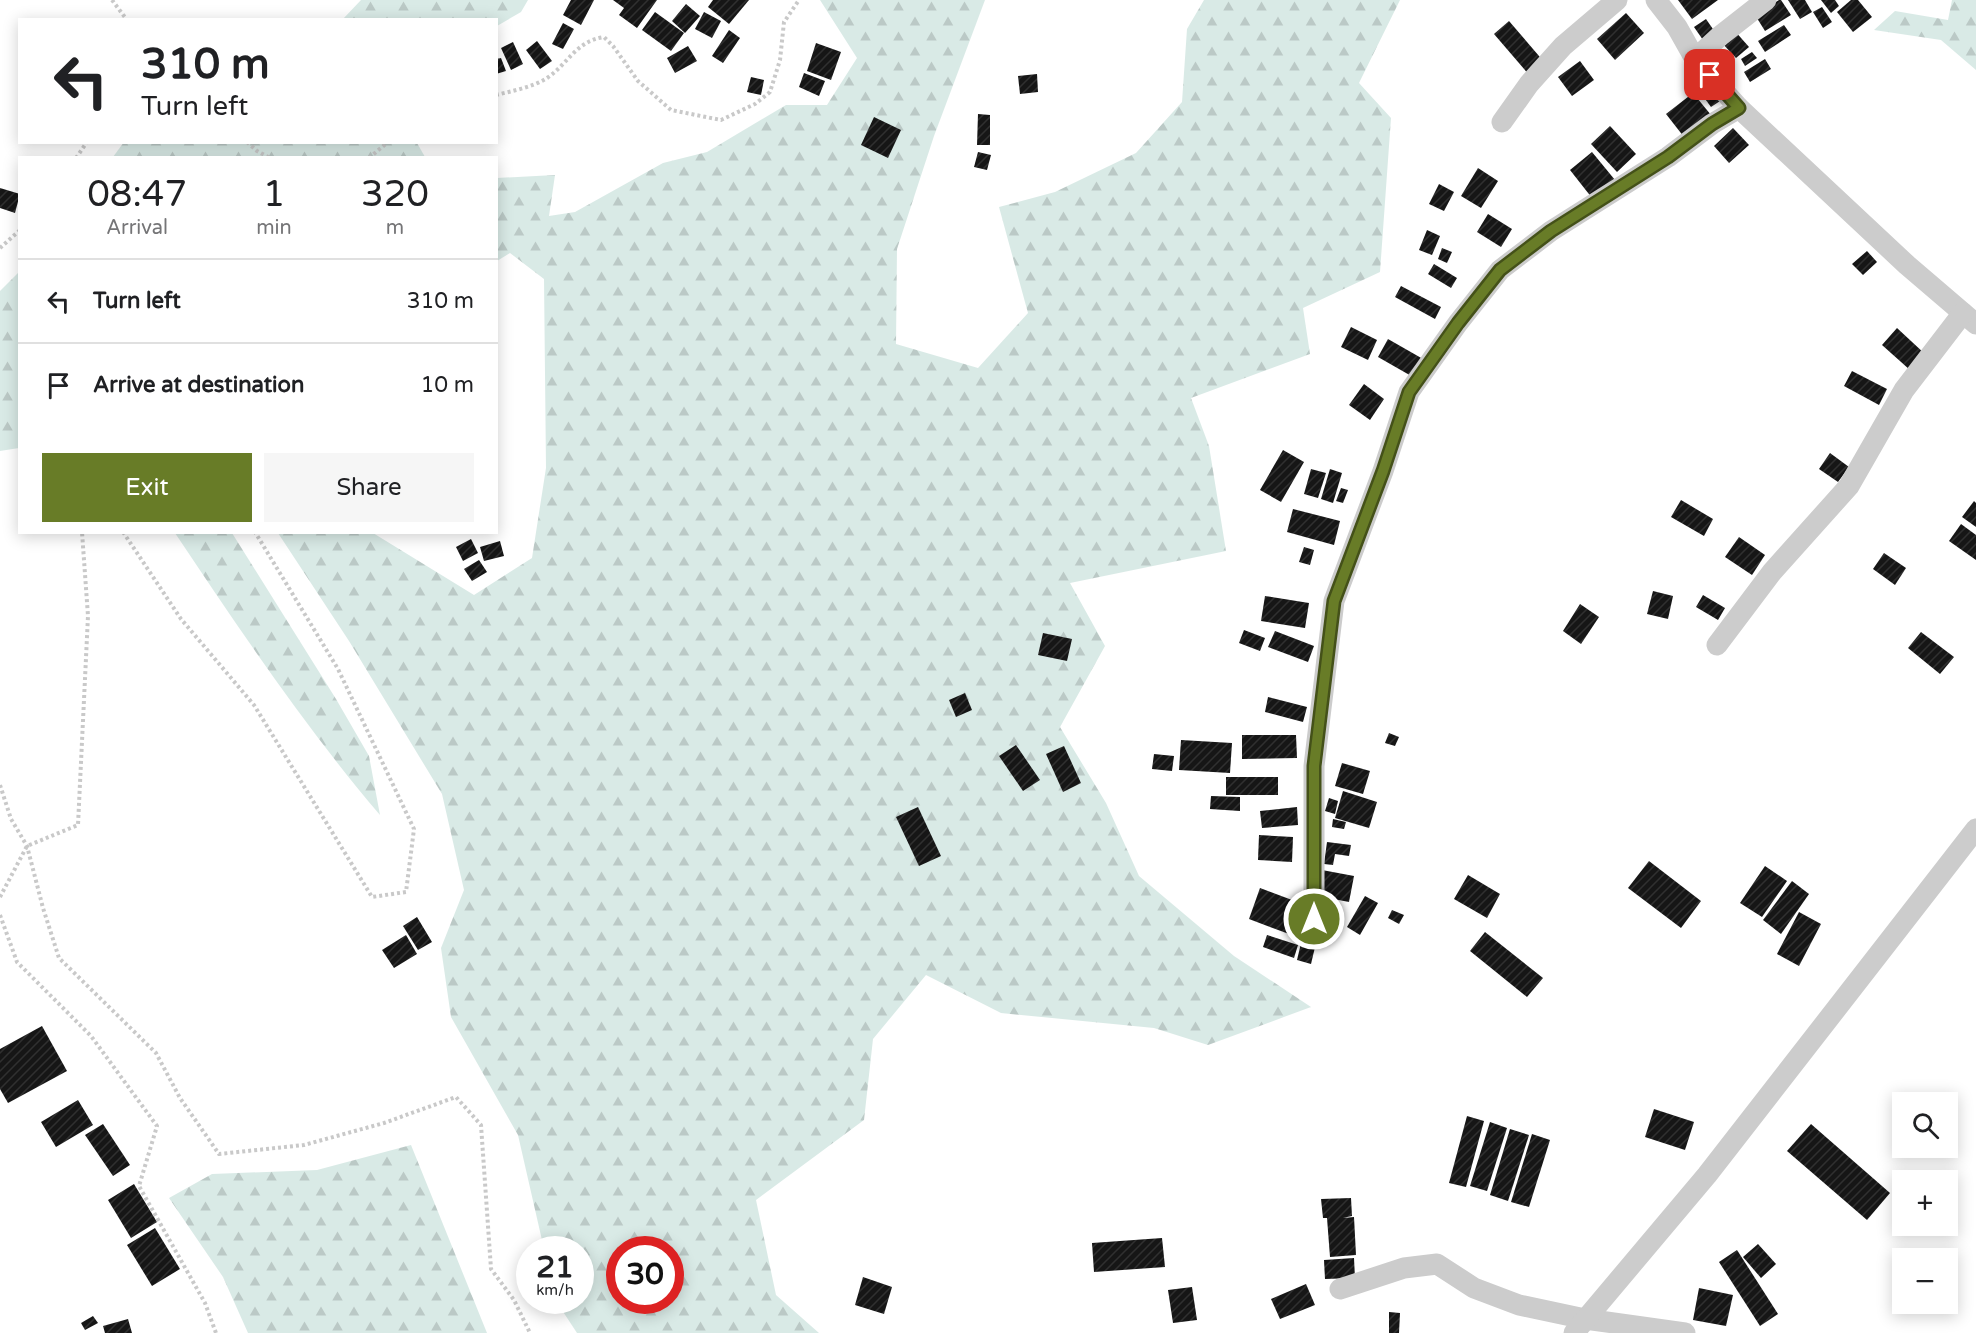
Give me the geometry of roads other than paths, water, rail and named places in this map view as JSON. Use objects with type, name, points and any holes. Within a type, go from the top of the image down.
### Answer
[{"type":"street","points":[[1502,122],[1530,84],[1563,46],[1617,0]]},
{"type":"street","points":[[1656,0],[1677,27],[1695,59],[1739,108],[1907,266],[1969,318],[1904,390],[1849,486],[1772,572],[1717,645]]},
{"type":"street","points":[[1695,59],[1766,0]]},
{"type":"street","points":[[1314,919],[1314,766],[1334,601],[1383,471],[1409,392],[1458,323],[1500,270],[1551,231],[1668,157],[1712,124],[1739,108]]},
{"type":"street","points":[[1579,1326],[1707,1174],[1976,829]]},
{"type":"street","points":[[1340,1289],[1404,1268],[1437,1264],[1474,1288],[1579,1326],[1685,1333]]}]
